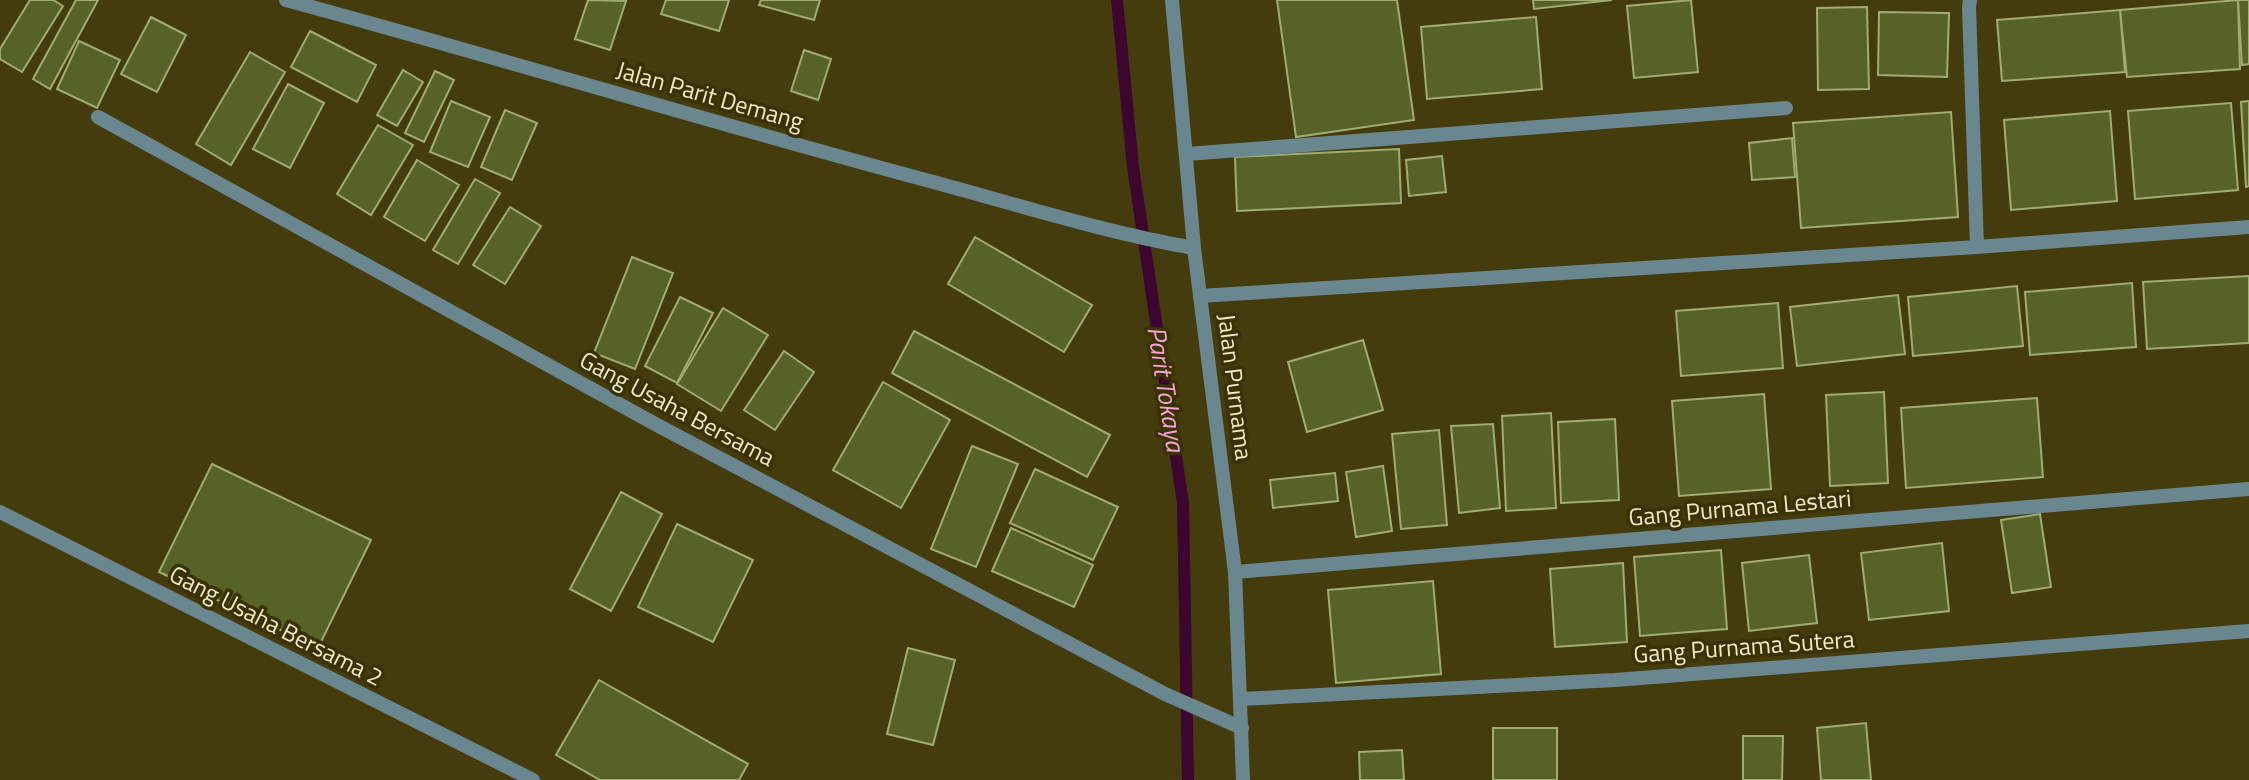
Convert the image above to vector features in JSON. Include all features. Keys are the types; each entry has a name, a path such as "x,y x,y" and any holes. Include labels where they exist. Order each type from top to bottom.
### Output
{"street":[{"name":"Jalan Parit Demang","path":"286,0 454,45 821,152 1123,232 1194,248"},
{"name":"Jalan Purnama","path":"1172,0 1194,248 1235,572 1243,780"},
{"path":"1970,0 1978,247"},
{"path":"1187,154 1786,108"},
{"name":"Gang Usaha Bersama","path":"98,117 657,425 1165,694 1242,728"},
{"path":"1200,296 1978,247 2249,227"},
{"name":"Gang Purnama Lestari","path":"1235,572 2249,489"},
{"name":"Gang Usaha Bersama 2","path":"0,512 533,780"},
{"name":"Gang Purnama Sutera","path":"1241,699 1615,680 2249,631"}],"building":[{"path":"30,0 53,0 63,6 22,72 0,59 0,49"},
{"path":"76,0 98,0 50,89 33,79"},
{"path":"588,0 626,1 610,50 575,39"},
{"path":"666,0 729,0 719,31 661,14"},
{"path":"761,0 820,0 814,20 759,5"},
{"path":"1277,0 1397,0 1414,120 1296,137"},
{"path":"1533,0 1612,0 1534,9"},
{"path":"1691,0 1698,72 1634,78 1627,6"},
{"path":"2238,0 2240,69 2127,77 2120,10"},
{"path":"2238,0 2249,0 2249,64 2242,65"},
{"path":"1867,7 1869,89 1818,90 1817,8"},
{"path":"2120,10 2125,72 2002,81 1997,20"},
{"path":"1879,12 1949,13 1947,77 1878,75"},
{"path":"151,17 186,35 157,92 121,74"},
{"path":"1536,17 1542,89 1427,99 1421,27"},
{"path":"310,31 376,65 357,102 291,67"},
{"path":"79,41 120,60 97,108 57,89"},
{"path":"804,50 831,59 818,100 791,91"},
{"path":"250,52 285,72 231,165 196,144"},
{"path":"403,70 423,82 397,126 377,115"},
{"path":"435,71 454,80 424,142 405,133"},
{"path":"288,84 324,103 290,168 253,149"},
{"path":"451,101 490,117 468,167 430,152"},
{"path":"2249,101 2249,186 2246,187 2241,102"},
{"path":"2231,103 2238,190 2135,199 2128,111"},
{"path":"505,110 537,123 512,180 481,167"},
{"path":"2110,111 2117,201 2011,210 2004,120"},
{"path":"1951,112 1958,217 1801,228 1793,123"},
{"path":"378,125 413,145 371,215 337,194"},
{"path":"1792,138 1795,177 1752,180 1749,143"},
{"path":"1399,149 1401,203 1237,211 1235,157"},
{"path":"1442,156 1446,192 1409,196 1406,160"},
{"path":"417,160 459,185 425,241 384,217"},
{"path":"475,179 500,193 458,264 433,250"},
{"path":"510,207 541,226 505,284 473,265"},
{"path":"975,237 1092,305 1064,352 948,284"},
{"path":"632,257 673,273 635,369 594,353"},
{"path":"2249,276 2249,343 2147,349 2143,282"},
{"path":"2132,283 2136,347 2030,355 2025,292"},
{"path":"2017,286 2023,346 1913,356 1908,297"},
{"path":"1898,295 1905,354 1797,366 1790,307"},
{"path":"680,297 713,313 677,383 645,366"},
{"path":"1778,303 1783,368 1681,376 1676,311"},
{"path":"723,308 768,335 721,411 677,384"},
{"path":"914,331 1110,435 1087,477 892,373"},
{"path":"1363,340 1383,410 1307,432 1288,362"},
{"path":"784,351 814,372 775,430 744,410"},
{"path":"883,382 950,420 901,508 833,470"},
{"path":"1884,392 1888,483 1830,486 1826,395"},
{"path":"1764,394 1771,489 1679,496 1672,401"},
{"path":"2037,398 2043,477 1906,488 1901,408"},
{"path":"1551,413 1556,508 1506,511 1502,416"},
{"path":"1615,419 1619,500 1561,503 1558,422"},
{"path":"1493,424 1500,508 1459,513 1451,426"},
{"path":"1439,430 1447,525 1401,529 1392,434"},
{"path":"972,446 1018,464 976,567 931,549"},
{"path":"212,464 371,540 318,648 159,572"},
{"path":"1383,466 1392,531 1356,537 1346,472"},
{"path":"1035,469 1118,507 1093,560 1010,523"},
{"path":"1335,473 1338,501 1273,508 1270,480"},
{"path":"621,492 662,514 611,611 570,589"},
{"path":"2040,514 2051,587 2012,593 2001,520"},
{"path":"677,524 753,560 713,642 638,607"},
{"path":"1011,528 1093,565 1074,607 992,571"},
{"path":"1942,543 1949,611 1869,620 1861,553"},
{"path":"1721,550 1727,629 1640,636 1634,557"},
{"path":"1809,555 1817,623 1749,631 1742,563"},
{"path":"1623,563 1627,642 1555,647 1550,569"},
{"path":"1433,581 1441,674 1336,683 1328,590"},
{"path":"908,648 955,660 933,745 887,734"},
{"path":"599,680 748,764 739,780 600,780 556,755"},
{"path":"1866,723 1871,780 1821,780 1817,728"},
{"path":"1493,728 1557,728 1557,780 1493,780"},
{"path":"1743,736 1783,736 1782,780 1743,780"},
{"path":"1402,750 1404,780 1360,780 1359,752"}],"waterway":[{"name":"Parit Tokaya","path":"1117,0 1133,167 1183,503 1188,780"}]}
